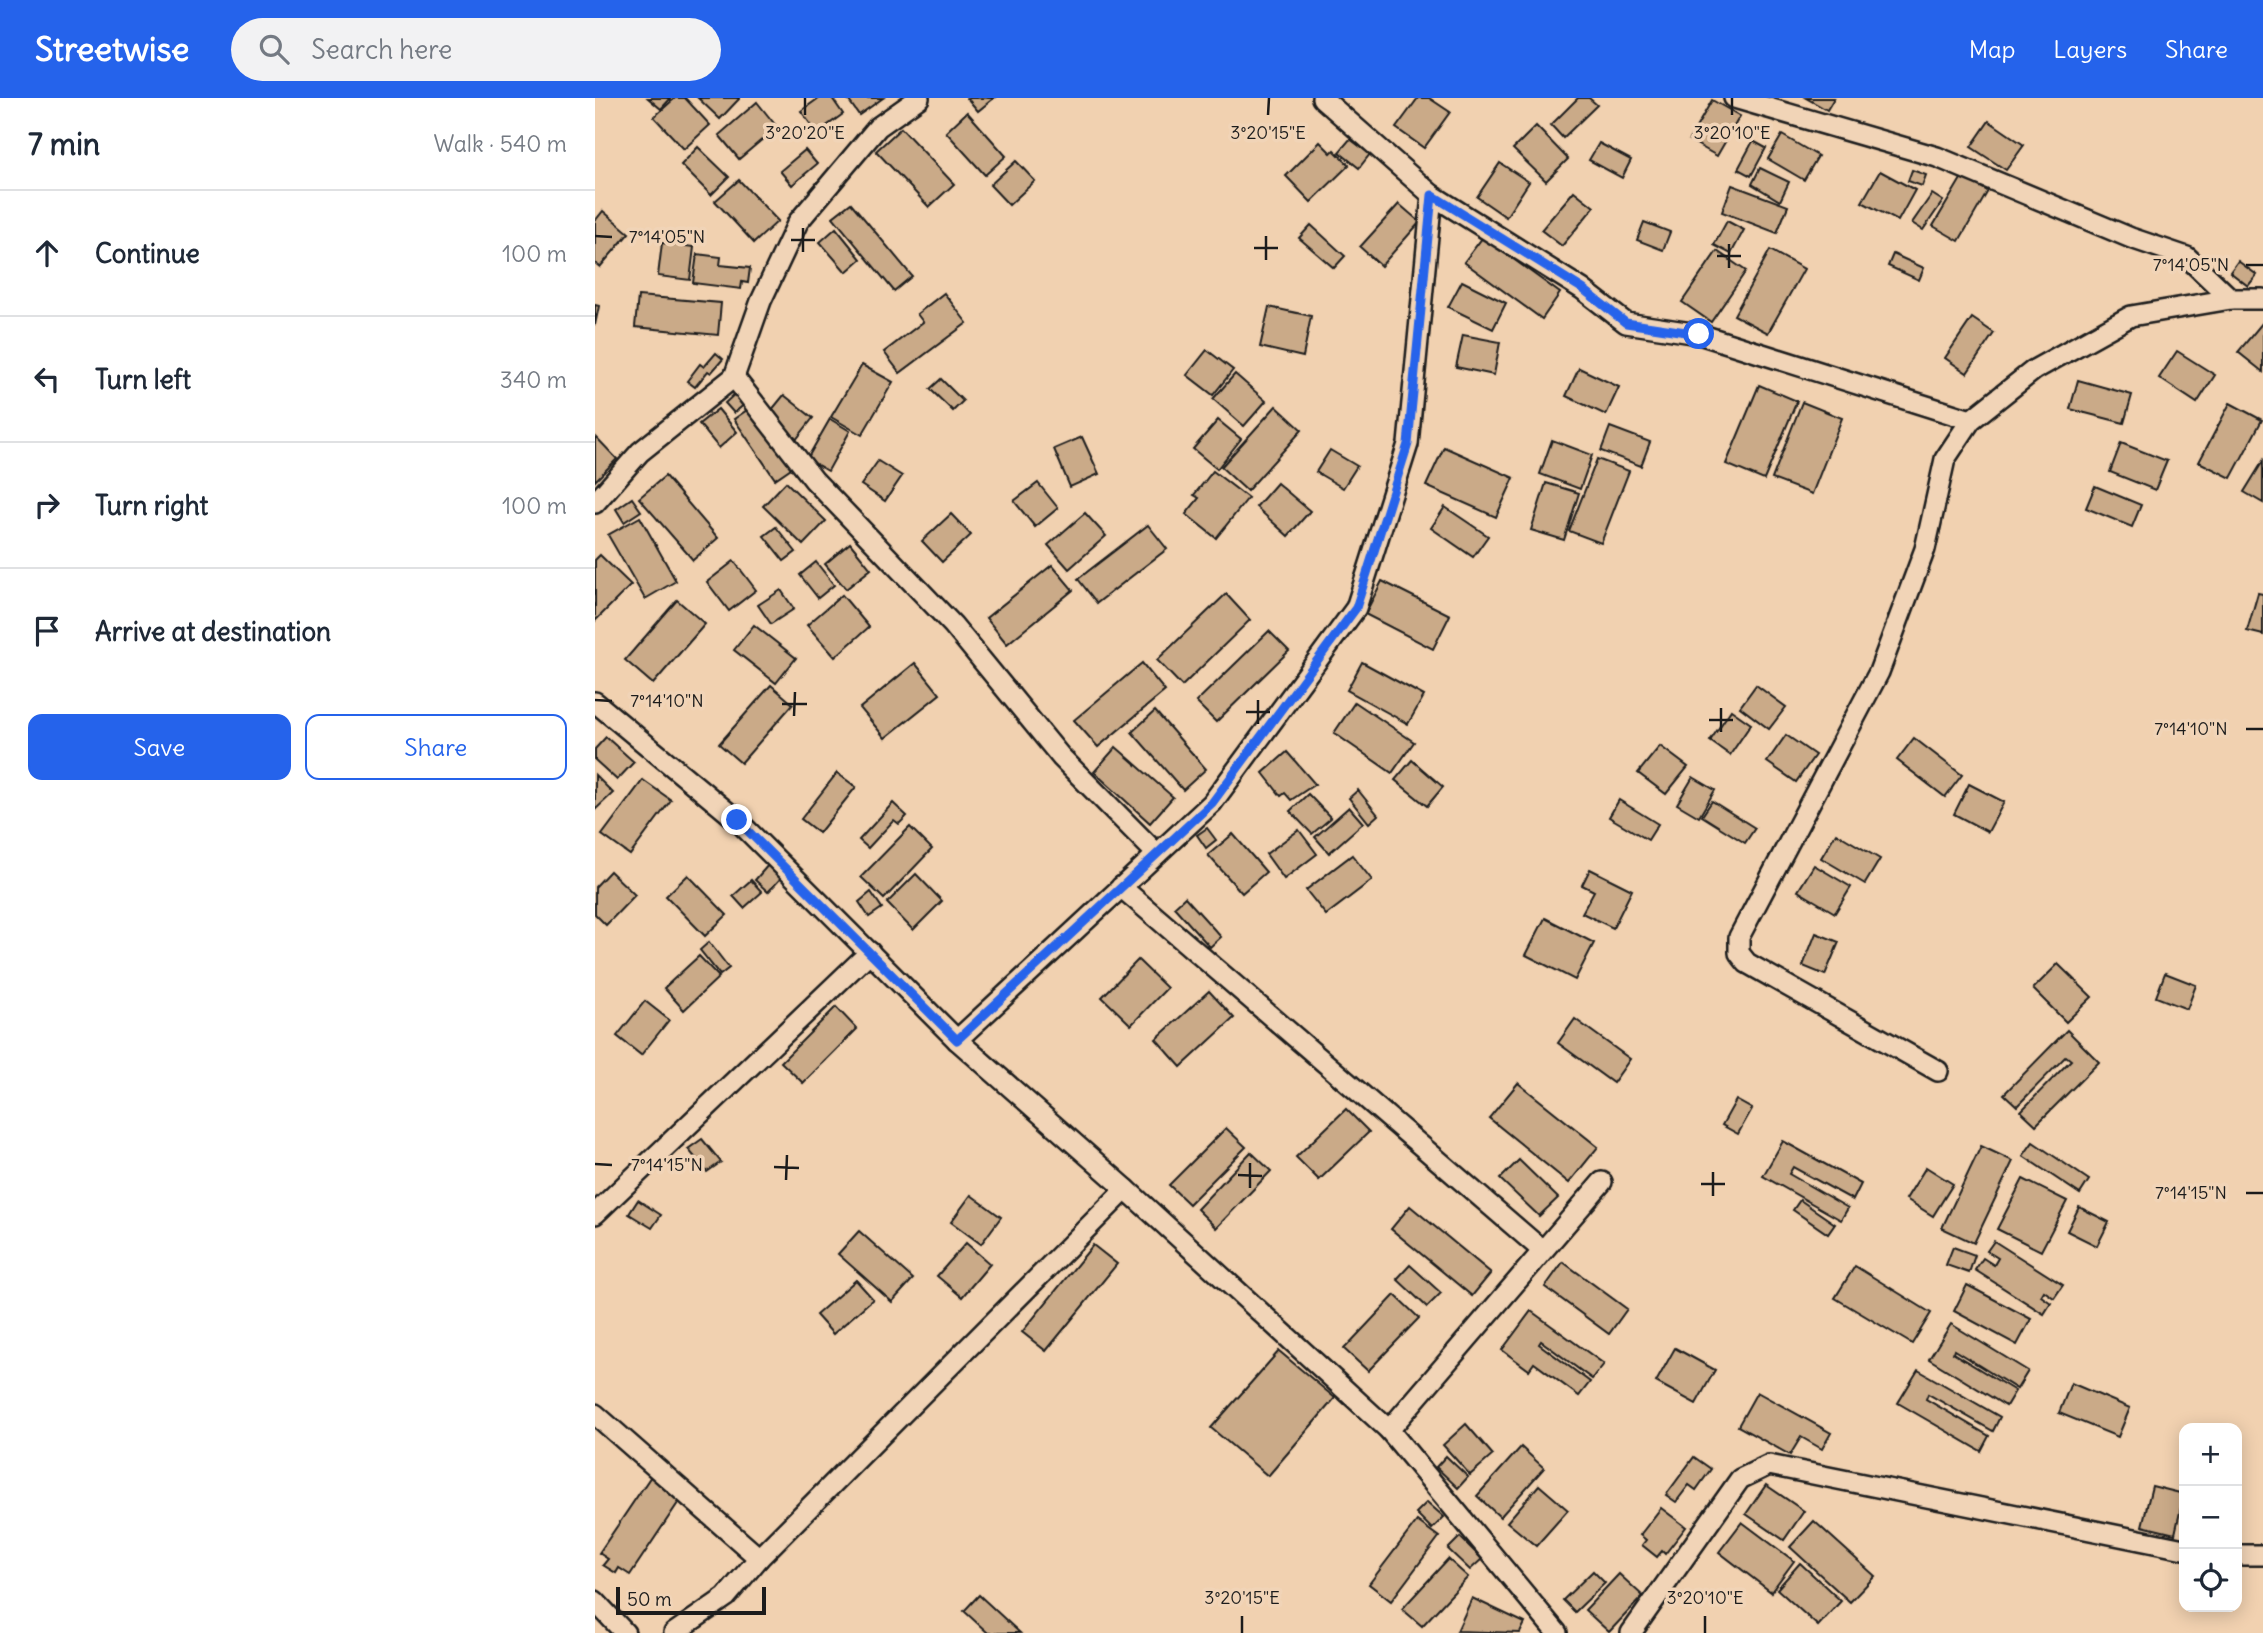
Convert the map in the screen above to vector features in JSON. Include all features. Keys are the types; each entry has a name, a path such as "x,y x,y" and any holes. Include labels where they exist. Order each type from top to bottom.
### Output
{"street":[{"path":"595,503 640,452 734,377 761,301 798,222 878,127 919,98"},
{"path":"1322,98 1432,195 1583,289 1626,323 1699,334 1971,420"},
{"path":"1734,98 1937,157 2131,238 2187,257 2231,299"},
{"path":"957,1040 1212,803 1356,608 1408,444 1432,195"},
{"path":"1938,1071 1747,963 1739,953 1739,937 1879,672 1925,549 1945,459 1971,420 2034,370 2131,316 2231,299 2263,299"},
{"path":"734,377 814,480 953,625 1061,757 1157,854"},
{"path":"595,702 737,820 957,1040 1126,1189 1389,1430 1557,1633"},
{"path":"1121,887 1542,1250"},
{"path":"595,1214 870,952"},
{"path":"1389,1430 1602,1181"},
{"path":"674,1633 726,1597 759,1558 1126,1189"},
{"path":"595,1414 759,1558"},
{"path":"1631,1633 1740,1479 1769,1465 2179,1548"},
{"path":"2242,1555 2263,1555"},
{"path":"595,1601 625,1633"}],"building":[{"path":"648,98 671,98 661,109"},
{"path":"675,98 685,98 710,125 684,149 654,117"},
{"path":"698,98 739,98 739,99 720,119"},
{"path":"819,98 832,98 843,114 817,133 801,111"},
{"path":"847,98 883,98 859,115"},
{"path":"967,98 994,98 978,111"},
{"path":"1418,98 1429,98 1450,112 1424,148 1396,128"},
{"path":"1578,98 1589,98 1597,105 1563,138 1551,125"},
{"path":"1806,98 1834,98 1827,110"},
{"path":"1712,100 1740,116 1717,156 1689,140"},
{"path":"757,102 777,127 739,159 719,135"},
{"path":"967,112 1006,156 985,175 946,132"},
{"path":"1989,121 2024,145 2006,170 1971,147"},
{"path":"1536,126 1568,159 1546,181 1513,149"},
{"path":"901,128 954,184 929,207 876,151"},
{"path":"1782,135 1818,156 1804,180 1768,159"},
{"path":"1350,139 1370,154 1359,168 1339,152"},
{"path":"1753,141 1766,148 1751,176 1738,169"},
{"path":"1320,142 1331,153 1334,150 1349,165 1311,202 1286,176"},
{"path":"1599,143 1631,160 1622,178 1589,160"},
{"path":"698,147 729,177 711,195 681,165"},
{"path":"805,150 817,164 792,185 780,171"},
{"path":"1016,161 1035,181 1009,205 990,185"},
{"path":"1500,163 1529,182 1506,217 1477,197"},
{"path":"1760,168 1789,182 1780,201 1752,184"},
{"path":"1912,170 1926,175 1922,186 1908,181"},
{"path":"1880,171 1915,190 1898,221 1862,202"},
{"path":"1962,177 1988,191 1959,241 1933,226"},
{"path":"739,180 778,221 754,243 715,201"},
{"path":"1732,185 1788,206 1777,233 1722,212"},
{"path":"1574,191 1594,207 1562,246 1541,230"},
{"path":"1932,194 1943,201 1923,230 1912,223"},
{"path":"851,203 912,276 894,291 833,217"},
{"path":"1399,204 1420,222 1381,266 1360,247"},
{"path":"603,211 629,233 600,267 595,263 595,221"},
{"path":"1727,221 1744,230 1731,254 1714,245"},
{"path":"1644,222 1670,232 1663,250 1637,240"},
{"path":"1311,225 1345,256 1334,268 1299,238"},
{"path":"836,228 861,259 846,272 820,242"},
{"path":"1483,237 1560,293 1542,319 1464,262"},
{"path":"662,243 694,247 690,280 658,276"},
{"path":"1770,250 1804,269 1768,333 1734,315"},
{"path":"1717,251 1746,271 1711,322 1682,302"},
{"path":"697,254 721,257 720,265 750,268 748,283 742,282 741,289 693,283"},
{"path":"1893,254 1924,268 1919,280 1888,266"},
{"path":"2238,261 2257,275 2248,286 2230,272"},
{"path":"1462,281 1506,303 1493,329 1448,307"},
{"path":"944,293 967,323 900,373 884,352 923,322 917,314"},
{"path":"638,296 721,303 718,335 635,327"},
{"path":"595,305 599,306 595,325"},
{"path":"1269,307 1311,316 1303,357 1260,347"},
{"path":"1972,318 1994,333 1967,373 1945,358"},
{"path":"2263,322 2263,372 2238,352"},
{"path":"1463,335 1500,342 1494,375 1456,367"},
{"path":"1207,350 1233,370 1213,395 1187,375"},
{"path":"2177,351 2215,375 2197,403 2159,378"},
{"path":"716,353 723,359 711,373 708,371 695,387 687,381 700,364 704,367"},
{"path":"862,365 893,382 862,435 831,417"},
{"path":"1579,368 1619,387 1606,415 1566,396"},
{"path":"1235,374 1266,401 1244,426 1213,399"},
{"path":"941,379 963,401 953,411 930,389"},
{"path":"2078,380 2132,395 2124,423 2070,409"},
{"path":"1759,385 1797,401 1764,480 1726,464"},
{"path":"737,392 746,403 734,413 725,403"},
{"path":"784,395 813,418 795,441 766,417"},
{"path":"1802,402 1842,418 1812,494 1772,479"},
{"path":"2230,403 2262,420 2231,478 2199,462"},
{"path":"753,406 794,466 775,479 734,419"},
{"path":"1276,406 1302,430 1247,491 1221,467"},
{"path":"718,409 737,432 719,448 699,424"},
{"path":"830,419 850,431 828,471 807,459"},
{"path":"1218,420 1241,439 1217,469 1193,449"},
{"path":"1610,427 1650,442 1641,466 1601,451"},
{"path":"1082,437 1099,474 1070,487 1054,449"},
{"path":"595,438 617,459 595,481"},
{"path":"1552,440 1592,455 1580,489 1540,474"},
{"path":"2121,443 2167,461 2155,490 2110,472"},
{"path":"1444,447 1514,478 1496,517 1426,486"},
{"path":"1330,450 1357,466 1343,488 1316,472"},
{"path":"1597,459 1629,471 1601,543 1569,531"},
{"path":"878,461 902,476 885,501 861,485"},
{"path":"2263,461 2263,503 2244,492"},
{"path":"1213,471 1248,498 1216,538 1186,514 1199,498 1194,495"},
{"path":"665,476 718,538 693,560 639,498"},
{"path":"786,482 826,521 803,545 763,506"},
{"path":"1038,483 1058,508 1035,527 1014,501"},
{"path":"1277,483 1310,511 1288,536 1256,507"},
{"path":"1546,483 1579,493 1564,540 1531,530"},
{"path":"2095,486 2141,505 2132,527 2086,508"},
{"path":"632,498 641,511 624,522 616,509"},
{"path":"1445,507 1488,536 1473,557 1431,528"},
{"path":"1085,513 1106,536 1069,569 1048,545"},
{"path":"951,514 971,535 942,562 922,541"},
{"path":"640,517 676,581 645,599 608,535"},
{"path":"1148,525 1167,549 1097,603 1078,579"},
{"path":"776,527 796,552 784,561 764,536"},
{"path":"850,543 871,569 846,589 825,564"},
{"path":"600,555 631,585 595,621 595,560"},
{"path":"734,561 756,590 729,611 707,582"},
{"path":"816,562 834,585 818,598 800,575"},
{"path":"1052,565 1073,590 1007,644 986,618"},
{"path":"1382,581 1450,615 1433,649 1365,614"},
{"path":"781,590 794,609 771,624 758,605"},
{"path":"2258,593 2263,594 2263,635 2247,631"},
{"path":"1226,594 1250,620 1182,686 1157,660"},
{"path":"842,595 869,627 835,657 807,625"},
{"path":"677,600 705,624 653,684 625,660"},
{"path":"754,625 796,658 776,683 734,650"},
{"path":"1269,631 1289,651 1216,722 1196,702"},
{"path":"1362,662 1424,696 1408,724 1347,690"},
{"path":"915,663 940,694 885,738 860,708"},
{"path":"1142,663 1165,691 1098,747 1074,720"},
{"path":"771,685 793,704 741,763 719,744"},
{"path":"1756,685 1786,707 1769,729 1740,707"},
{"path":"1355,702 1414,742 1392,773 1334,733"},
{"path":"1731,710 1751,724 1730,755 1710,741"},
{"path":"1155,711 1206,769 1183,790 1132,732"},
{"path":"1786,735 1815,755 1796,782 1767,762"},
{"path":"606,737 634,762 617,780 595,760 595,749"},
{"path":"1914,738 1962,775 1945,797 1897,760"},
{"path":"1660,746 1688,767 1666,794 1638,773"},
{"path":"1116,747 1173,797 1150,823 1094,772"},
{"path":"1287,752 1315,784 1291,800 1285,793 1281,796 1263,773"},
{"path":"1412,760 1443,787 1427,806 1395,780"},
{"path":"837,773 856,787 819,833 801,819"},
{"path":"595,775 613,793 595,810"},
{"path":"1693,777 1715,790 1699,817 1677,804"},
{"path":"643,780 671,800 630,855 602,835"},
{"path":"1969,784 2004,802 1988,832 1954,814"},
{"path":"1358,790 1378,815 1369,823 1349,798"},
{"path":"1308,794 1331,818 1312,834 1290,811"},
{"path":"1619,800 1658,824 1648,840 1609,817"},
{"path":"1712,801 1755,828 1745,843 1702,816"},
{"path":"893,803 907,816 899,824 894,820 868,848 859,840"},
{"path":"1349,807 1363,823 1329,853 1315,837"},
{"path":"910,827 932,849 884,899 861,877"},
{"path":"1207,828 1216,840 1206,848 1197,835"},
{"path":"1299,830 1317,854 1284,879 1266,854"},
{"path":"1836,833 1880,859 1865,884 1821,858"},
{"path":"1233,834 1266,872 1242,893 1208,855"},
{"path":"1352,855 1372,880 1326,915 1306,890"},
{"path":"769,864 783,876 768,892 755,880"},
{"path":"1814,865 1851,887 1835,913 1798,891"},
{"path":"1590,869 1632,890 1613,928 1582,913 1594,891 1582,885"},
{"path":"610,871 635,895 606,925 595,914 595,887"},
{"path":"916,874 942,901 913,930 887,903"},
{"path":"688,875 727,915 705,936 666,896"},
{"path":"751,880 762,892 744,908 733,896"},
{"path":"871,892 882,908 869,917 859,902"},
{"path":"1185,897 1221,937 1210,947 1174,907"},
{"path":"1545,918 1594,943 1575,980 1526,955"},
{"path":"1816,933 1839,942 1825,975 1803,966"},
{"path":"709,942 729,968 720,975 700,950"},
{"path":"699,956 719,977 684,1010 664,988"},
{"path":"1138,960 1167,988 1131,1025 1102,997"},
{"path":"2058,964 2092,997 2066,1022 2033,989"},
{"path":"2165,973 2196,985 2187,1009 2156,997"},
{"path":"1209,991 1234,1018 1181,1067 1156,1039"},
{"path":"645,1001 669,1020 641,1055 617,1036"},
{"path":"836,1007 857,1029 803,1083 781,1062"},
{"path":"1575,1019 1630,1059 1613,1083 1558,1043"},
{"path":"2067,1030 2099,1062 2036,1125 2021,1111 2071,1060 2066,1056 2017,1106 2004,1094"},
{"path":"1518,1083 1598,1147 1569,1183 1489,1118"},
{"path":"1736,1100 1752,1109 1738,1134 1722,1125"},
{"path":"1346,1109 1369,1132 1319,1180 1296,1157"},
{"path":"1226,1128 1246,1147 1189,1204 1169,1185"},
{"path":"702,1139 721,1162 707,1172 688,1149"},
{"path":"1783,1141 1861,1184 1853,1200 1793,1167 1789,1174 1848,1208 1841,1220 1763,1176"},
{"path":"2033,1142 2089,1180 2080,1194 2023,1156"},
{"path":"1981,1146 2013,1161 1974,1243 1942,1228"},
{"path":"1251,1152 1271,1171 1216,1228 1197,1209"},
{"path":"1519,1160 1558,1198 1539,1216 1500,1179"},
{"path":"1926,1167 1953,1184 1933,1216 1906,1199"},
{"path":"2023,1179 2067,1201 2041,1251 1997,1229"},
{"path":"971,1195 1001,1217 981,1244 951,1222"},
{"path":"638,1200 661,1215 652,1228 629,1214"},
{"path":"1800,1200 1835,1224 1828,1234 1793,1210"},
{"path":"1410,1206 1491,1273 1472,1296 1391,1229"},
{"path":"2079,1207 2109,1222 2097,1246 2067,1231"},
{"path":"859,1231 913,1279 892,1302 838,1254"},
{"path":"1994,1241 2063,1285 2054,1298 2044,1291 2041,1296 2051,1303 2044,1314 1975,1270 1983,1258 1994,1265 1998,1258 1987,1251"},
{"path":"966,1243 990,1264 962,1297 937,1276"},
{"path":"1093,1245 1117,1264 1046,1351 1022,1332"},
{"path":"1953,1247 1975,1255 1969,1273 1946,1265"},
{"path":"1563,1262 1627,1309 1609,1334 1545,1287"},
{"path":"1410,1265 1441,1293 1427,1307 1397,1279"},
{"path":"1855,1266 1931,1313 1912,1344 1835,1298"},
{"path":"856,1280 873,1299 833,1334 816,1315"},
{"path":"1967,1285 2031,1319 2017,1345 1954,1311"},
{"path":"1395,1295 1419,1318 1368,1371 1344,1349"},
{"path":"1531,1311 1604,1364 1592,1379 1541,1341 1539,1344 1590,1382 1579,1396 1534,1363 1529,1370 1502,1350"},
{"path":"1951,1324 2028,1371 2017,1389 1954,1350 1953,1353 2015,1391 2006,1406 1929,1359"},
{"path":"1675,1348 1715,1370 1696,1404 1656,1382"},
{"path":"1279,1351 1335,1398 1268,1476 1211,1428"},
{"path":"1918,1370 2000,1417 1993,1431 1928,1394 1926,1399 1989,1436 1981,1451 1898,1403"},
{"path":"2071,1383 2130,1408 2118,1437 2059,1413"},
{"path":"1757,1392 1831,1433 1822,1449 1801,1437 1790,1455 1738,1426"},
{"path":"1466,1424 1493,1455 1470,1475 1443,1445"},
{"path":"1521,1447 1544,1468 1500,1517 1477,1496"},
{"path":"1446,1456 1468,1477 1458,1488 1436,1467"},
{"path":"1694,1457 1711,1469 1696,1490 1689,1485 1676,1502 1666,1495"},
{"path":"651,1476 682,1497 630,1575 619,1568 616,1573 603,1565 608,1559 599,1553"},
{"path":"1539,1485 1568,1510 1536,1546 1507,1522"},
{"path":"1766,1485 1804,1511 1784,1540 1746,1514"},
{"path":"2152,1486 2179,1493 2179,1516 2175,1534 2142,1526"},
{"path":"1427,1502 1444,1517 1432,1529 1416,1513"},
{"path":"1661,1508 1686,1527 1665,1554 1662,1551 1657,1557 1642,1545 1646,1540 1640,1535"},
{"path":"1417,1521 1439,1537 1391,1601 1369,1584"},
{"path":"1814,1521 1875,1576 1850,1602 1790,1547"},
{"path":"1742,1522 1794,1561 1771,1592 1719,1552"},
{"path":"1460,1537 1482,1559 1470,1570 1448,1549"},
{"path":"1448,1559 1468,1577 1422,1626 1402,1609"},
{"path":"1800,1563 1841,1601 1818,1626 1777,1589"},
{"path":"1593,1571 1605,1583 1575,1612 1563,1600"},
{"path":"1619,1574 1643,1596 1609,1632 1585,1610"},
{"path":"979,1595 1020,1633 988,1633 964,1611"},
{"path":"1472,1598 1525,1623 1520,1633 1457,1631"}],"route":[{"path":"737,820 957,1040 1212,803 1356,608 1408,444 1432,195 1583,289 1626,323 1699,334"}]}
